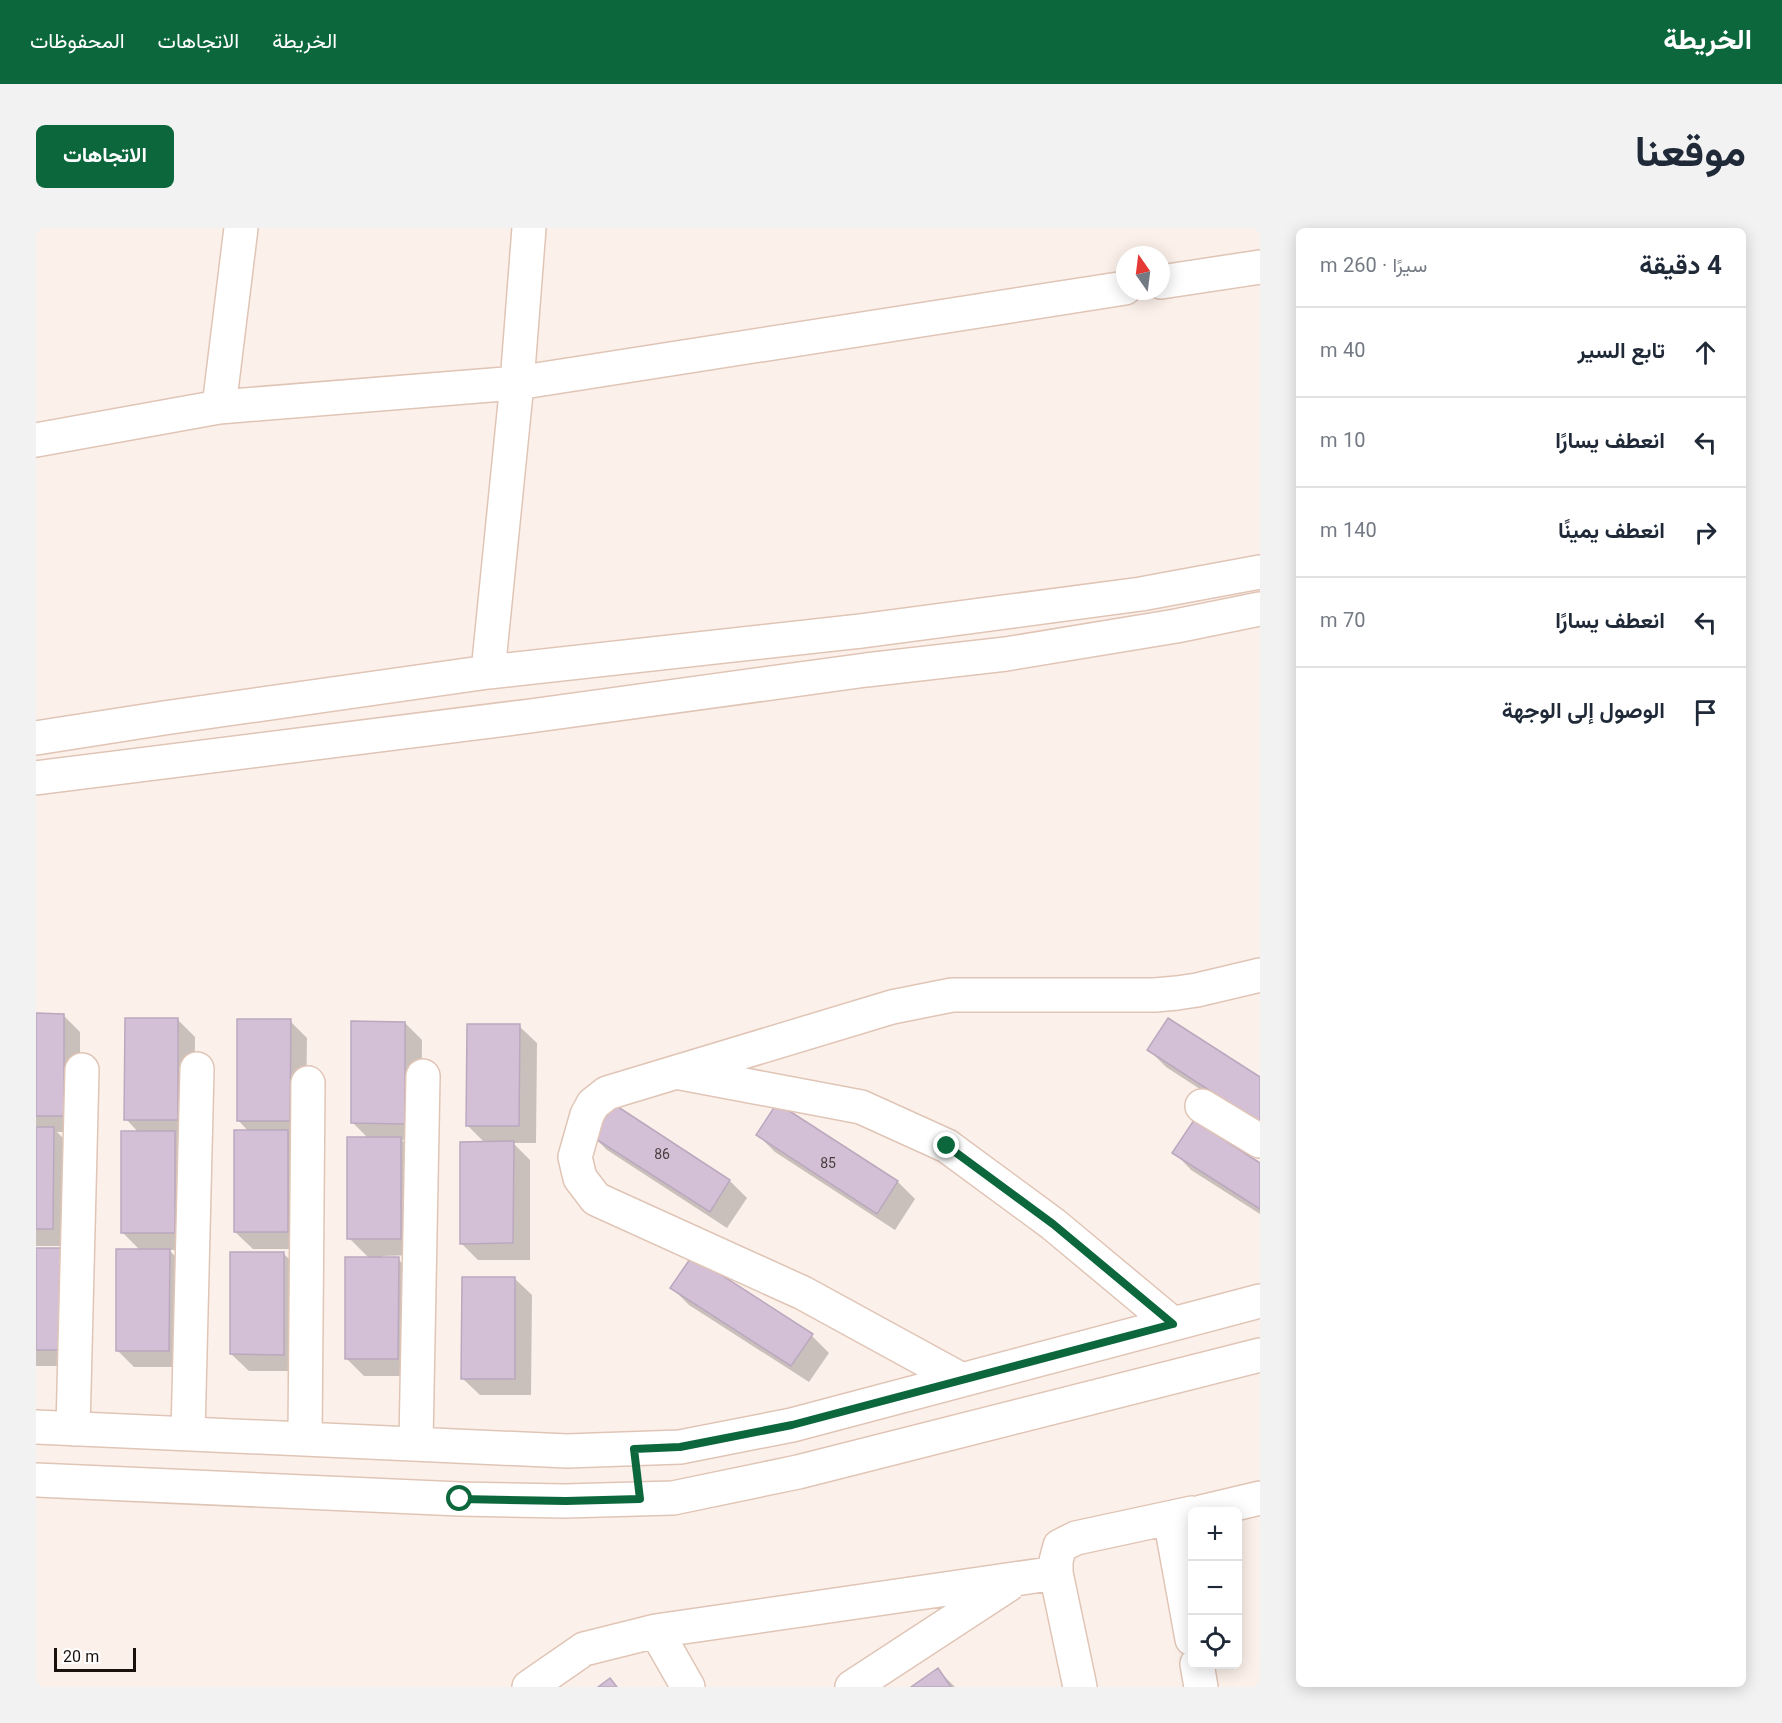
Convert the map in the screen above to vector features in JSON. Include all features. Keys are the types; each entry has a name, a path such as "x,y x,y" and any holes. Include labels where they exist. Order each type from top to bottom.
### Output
{"street":[{"path":"219,407 241,228"},
{"path":"488,672 517,383 529,228"},
{"path":"1170,281 1260,267"},
{"path":"36,440 219,407 517,383 1116,289"},
{"path":"36,738 488,672 861,632 1141,594 1260,572"},
{"path":"36,778 530,716 866,670 1006,654 1176,626 1260,609"},
{"path":"962,1380 803,1293 596,1199 580,1178 575,1157 593,1104 607,1093 675,1072 892,1007 952,995 1155,995 1197,990 1246,978 1260,999"},
{"path":"188,1434 197,1069"},
{"path":"73,1429 82,1070"},
{"path":"675,1072 861,1107 947,1146 1053,1224 1173,1324"},
{"path":"416,1443 423,1076"},
{"path":"305,1438 308,1083"},
{"path":"1202,1106 1260,1142"},
{"path":"36,1427 567,1451 680,1447 792,1425 1260,1301"},
{"path":"36,1480 460,1499 566,1501 673,1498 798,1472 1260,1355"},
{"path":"634,1449 640,1499"},
{"path":"1220,1507 1260,1498"},
{"path":"1080,1687 1056,1573 1057,1552 1060,1546 1076,1538 1188,1514"},
{"path":"1190,1561 1191,1615"},
{"path":"529,1687 584,1649 656,1631 1056,1573"},
{"path":"852,1687 1018,1578"},
{"path":"656,1631 688,1687"},
{"path":"1198,1669 1201,1687"}],"building":[{"path":"36,1013 64,1014 64,1116 36,1116"},
{"path":"125,1018 178,1018 178,1120 124,1120"},
{"path":"1168,1018 1260,1077 1260,1123 1147,1050"},
{"path":"237,1019 291,1019 290,1121 237,1121"},
{"path":"351,1021 405,1022 405,1124 351,1123"},
{"path":"467,1024 520,1024 519,1126 466,1126"},
{"path":"609,1101 730,1180 710,1212 588,1134"},
{"path":"777,1103 898,1181 877,1214 756,1135"},
{"path":"1194,1120 1260,1163 1260,1209 1172,1153"},
{"path":"36,1127 54,1127 53,1229 36,1229"},
{"path":"234,1130 288,1130 288,1232 234,1232"},
{"path":"121,1131 175,1131 175,1233 121,1233"},
{"path":"347,1137 401,1137 401,1239 347,1239"},
{"path":"514,1141 513,1243 460,1244 460,1142"},
{"path":"36,1248 61,1248 61,1350 36,1350"},
{"path":"116,1249 170,1249 169,1351 116,1351"},
{"path":"230,1252 284,1252 284,1355 230,1354"},
{"path":"692,1256 813,1334 791,1366 670,1288"},
{"path":"345,1257 399,1257 398,1359 345,1359"},
{"path":"462,1277 515,1277 515,1379 461,1379"},
{"path":"938,1668 951,1687 911,1687"},
{"path":"610,1678 617,1687 598,1687"}],"route":[{"path":"460,1499 566,1501 640,1499 634,1449 680,1447 792,1425 1173,1324 1053,1224 947,1146"}]}
